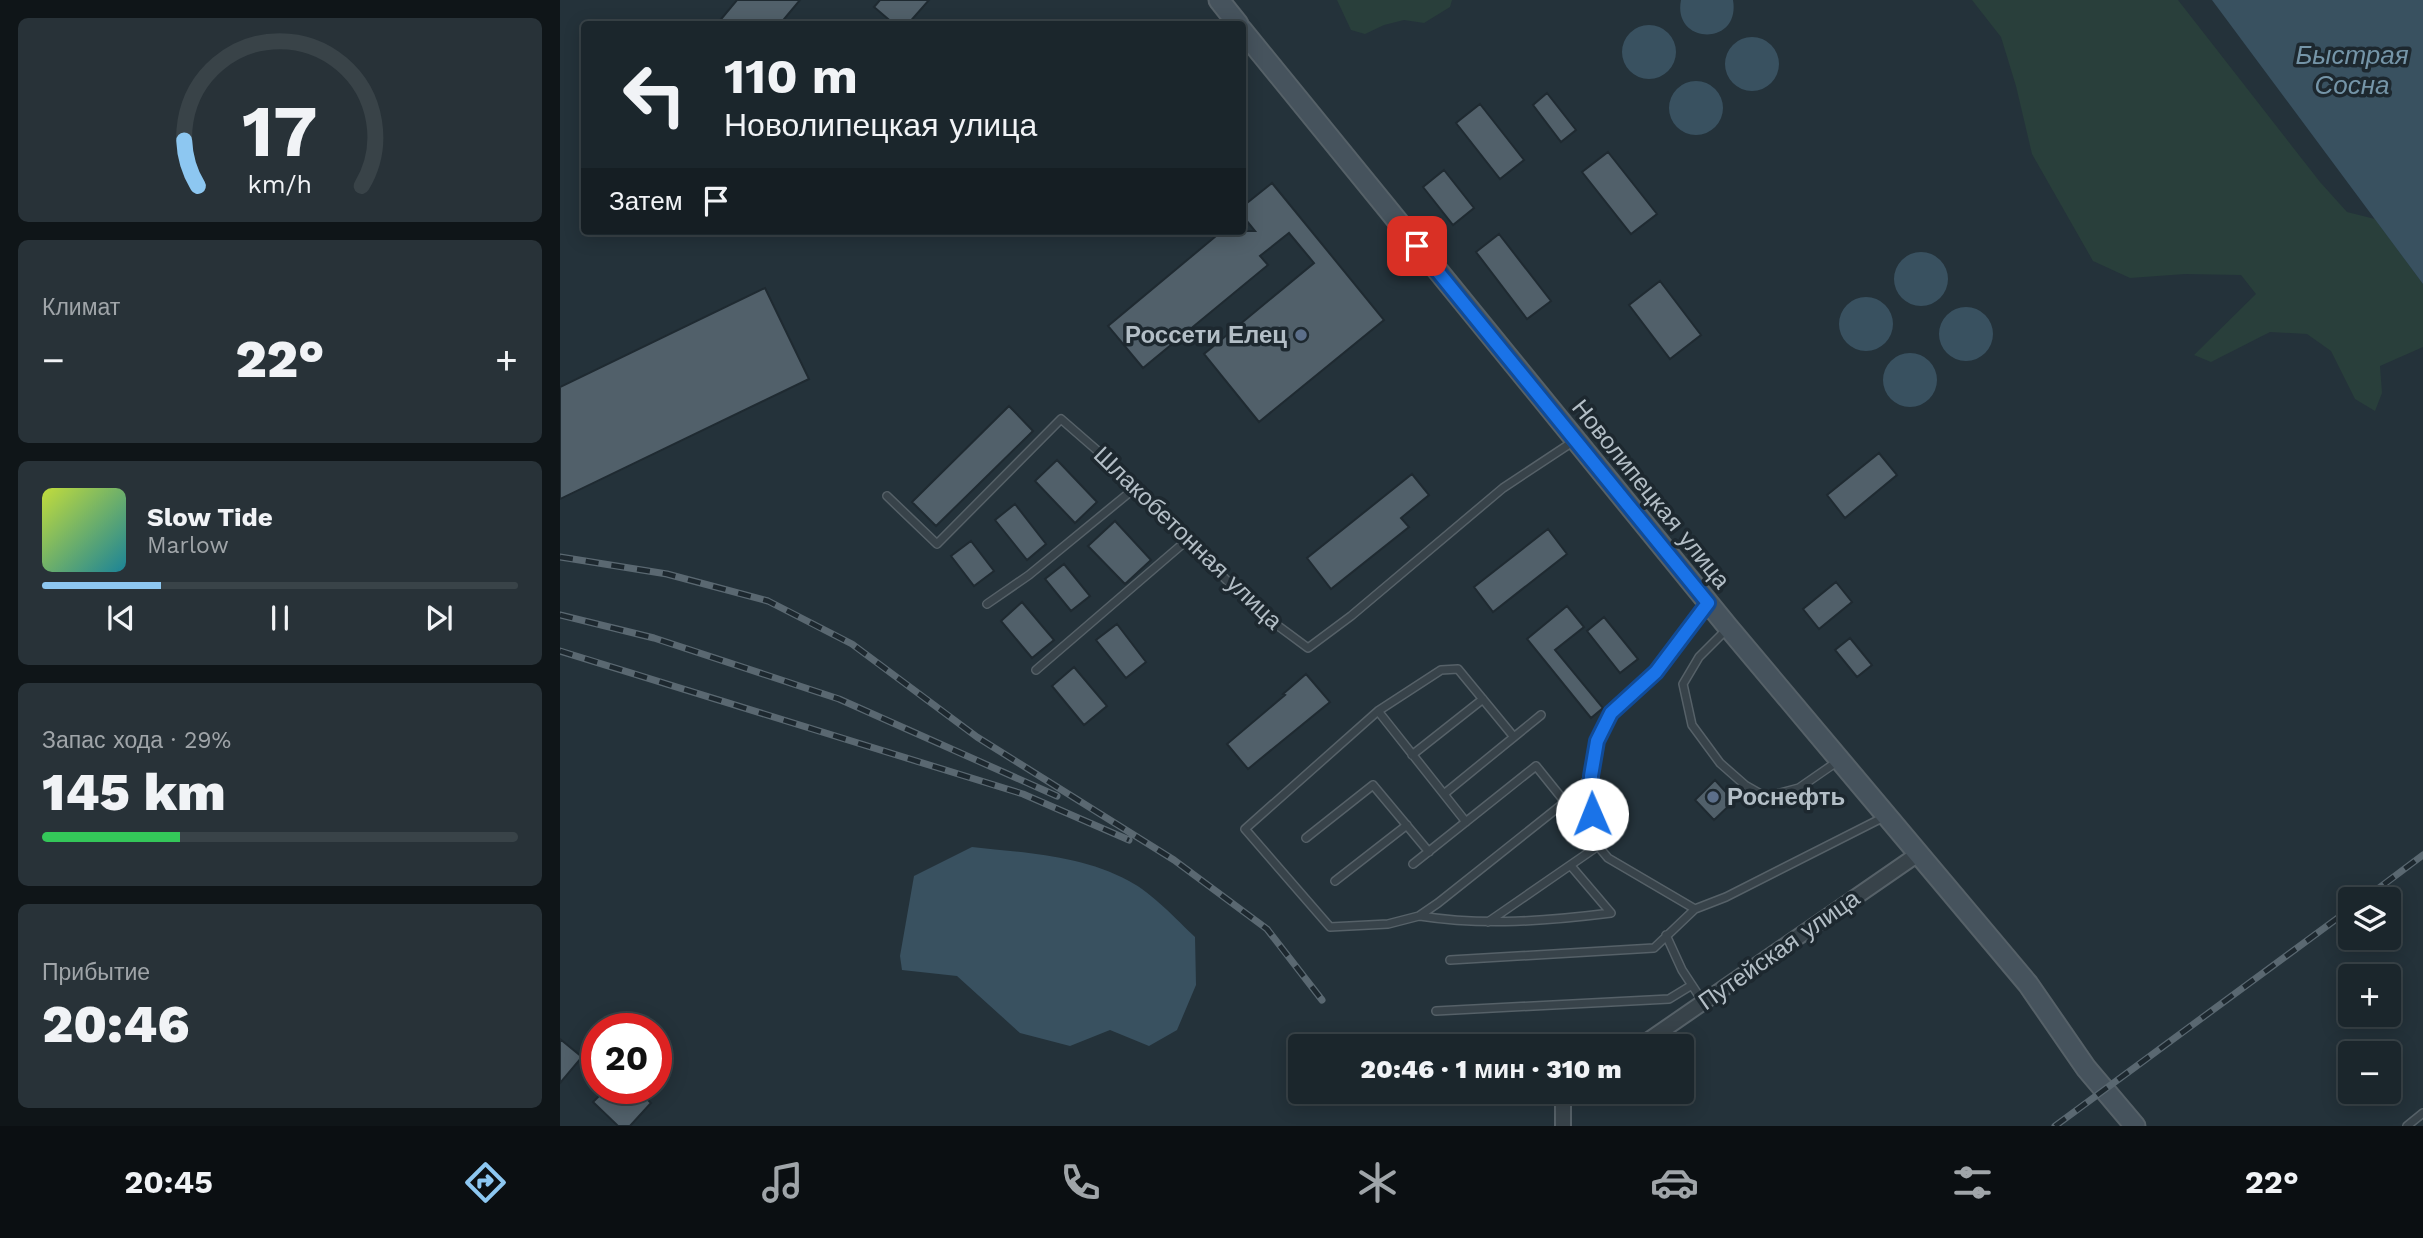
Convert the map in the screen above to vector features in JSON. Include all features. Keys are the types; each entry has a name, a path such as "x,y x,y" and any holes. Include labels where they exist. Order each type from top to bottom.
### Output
{"street":[{"path":"1219,0 1236,21"},
{"name":"Новолипецкая улица","path":"1246,35 1708,603 2028,984 2086,1068 2135,1126"},
{"name":"Путейская улица","path":"1658,1034 1918,853"},
{"path":"1563,1104 1563,1126"}],"lane":[{"name":"Шлакобетонная улица","path":"887,496 937,544 1061,419 1107,459 1254,608 1308,649 1503,488 1575,440"},
{"path":"987,604 1046,561 1135,488"},
{"path":"1036,670 1186,541"},
{"path":"1695,909 1608,858 1598,846 1592,814 1591,776 1597,741 1611,713 1656,672 1708,603"},
{"path":"1728,627 1699,657 1683,684 1692,725 1720,763 1745,785 1766,797 1799,788 1840,760"},
{"path":"1514,737 1458,669 1441,670 1378,711 1245,829 1330,927 1388,924 1419,916 1565,802 1591,776"},
{"path":"1412,755 1483,699"},
{"path":"1378,711 1466,822"},
{"path":"1444,794 1541,715"},
{"path":"1413,864 1536,766 1565,802"},
{"path":"1306,838 1373,785 1429,852"},
{"path":"1450,960 1654,948 1695,909 1726,897 1887,816"},
{"path":"1335,881 1407,825"},
{"path":"1487,922 1598,846"},
{"path":"1419,916 1450,921 1487,922 1547,921 1611,913 1571,866"},
{"path":"1666,935 1703,1003"},
{"path":"1436,1011 1669,999 1692,985"},
{"path":"2407,1126 2423,1113"}],"green space":[{"path":"1337,0 1452,0 1450,7 1424,23 1404,20 1365,34 1351,30"},
{"path":"1972,0 2178,0 2320,182 2347,212 2375,219 2423,284 2423,347 2380,366 2382,393 2375,411 2355,399 2331,351 2307,334 2270,332 2211,362 2194,355 2256,294 2241,275 2185,274 2130,278 2093,261 2032,154 2001,37"}],"water":[{"path":"1681,0 1733,0 1733,15 1727,26 1718,33 1696,32 1686,26 1681,15"},
{"name":"Быстрая Сосна","path":"2212,0 2423,0 2423,284"},
{"path":"1654,25 1664,29 1672,37 1676,52 1672,67 1664,75 1644,79 1634,75 1626,67 1622,47 1626,37 1634,29"},
{"path":"1757,37 1767,41 1775,49 1779,64 1775,79 1767,87 1747,91 1737,87 1729,79 1725,59 1729,49 1737,41"},
{"path":"1701,81 1711,85 1719,93 1723,108 1719,123 1711,131 1691,135 1681,131 1673,123 1669,103 1673,93 1681,85"},
{"path":"1926,252 1936,256 1944,264 1948,279 1944,294 1936,302 1916,306 1906,302 1898,294 1894,274 1898,264 1906,256"},
{"path":"1871,297 1881,301 1889,309 1893,324 1889,339 1881,347 1861,351 1851,347 1843,339 1839,319 1843,309 1851,301"},
{"path":"1971,307 1981,311 1989,319 1993,334 1989,349 1981,357 1961,361 1951,357 1943,349 1939,329 1943,319 1951,311"},
{"path":"1915,353 1925,357 1933,365 1937,380 1933,395 1925,403 1905,407 1895,403 1887,395 1883,375 1887,365 1895,357"},
{"path":"972,847 1052,856 1092,866 1129,881 1164,907 1195,937 1196,985 1177,1030 1149,1046 1110,1030 1070,1046 1020,1033 957,976 902,970 900,956 914,876"}],"building":[{"path":"737,0 800,0 782,21 720,21"},
{"path":"880,0 929,0 911,21 890,21 874,7"},
{"path":"1547,93 1576,130 1561,142 1533,105"},
{"path":"1480,104 1524,160 1500,179 1456,123"},
{"path":"1608,152 1657,214 1631,234 1582,172"},
{"path":"1444,170 1474,208 1453,225 1423,187"},
{"path":"1272,183 1384,320 1259,422 1204,354 1314,263 1289,233 1260,256 1268,265 1143,368 1108,326 1217,235 1246,235 1246,231 1255,231 1246,220 1246,204"},
{"path":"1499,234 1551,301 1527,319 1476,252"},
{"path":"1660,281 1701,335 1670,359 1629,305"},
{"path":"765,288 809,379 560,499 560,387"},
{"path":"1009,406 1033,431 936,526 912,502"},
{"path":"1879,453 1897,475 1845,518 1827,495"},
{"path":"1057,460 1097,502 1075,523 1035,481"},
{"path":"1412,474 1429,495 1401,518 1409,527 1331,589 1307,558"},
{"path":"1015,504 1046,544 1027,560 995,520"},
{"path":"1115,521 1151,560 1125,584 1088,546"},
{"path":"1548,529 1567,554 1493,612 1474,587"},
{"path":"971,541 994,571 974,586 951,556"},
{"path":"1064,564 1090,596 1071,611 1045,579"},
{"path":"1836,582 1852,602 1819,629 1803,609"},
{"path":"1022,602 1054,640 1032,658 1001,621"},
{"path":"1567,606 1584,627 1555,650 1603,708 1591,718 1527,639"},
{"path":"1604,617 1638,659 1620,673 1587,631"},
{"path":"1117,624 1146,662 1126,678 1096,640"},
{"path":"1850,638 1872,665 1857,677 1835,650"},
{"path":"1074,667 1107,706 1084,725 1052,686"},
{"path":"1306,674 1330,702 1248,769 1227,744"},
{"path":"1715,780 1734,801 1714,820 1695,800"},
{"path":"560,1039 581,1058 560,1083"},
{"path":"595,1104 650,1104 630,1126 618,1126"}],"railway":[{"path":"560,557 667,574 768,601 852,644 977,737 1174,860 1267,929 1322,1000"},
{"path":"560,615 654,638 839,699 1057,796"},
{"path":"560,651 1023,794 1129,840"},
{"path":"2380,887 2423,855"},
{"path":"2055,1126 2338,918"}],"place":[{"name":"Россети Елец","path":"1301,335"},
{"name":"Роснефть","path":"1713,797"}],"route":[{"path":"1417,246 1708,603 1656,672 1611,713 1597,741 1591,776 1592,814"}]}
